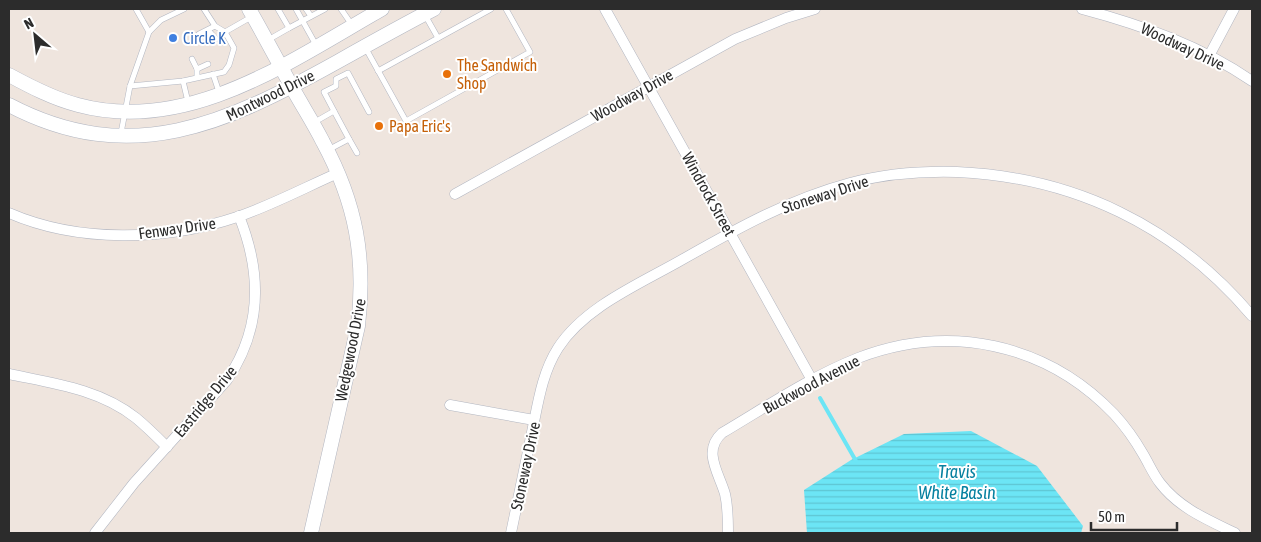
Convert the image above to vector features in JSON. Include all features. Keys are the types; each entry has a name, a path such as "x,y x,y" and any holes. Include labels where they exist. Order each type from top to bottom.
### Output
{"main road":[{"name":"Montwood Drive","path":"9,75 55,98 104,110 124,112 154,111 189,105 220,95 282,66 376,10"},
{"name":"Montwood Drive","path":"9,105 33,118 80,132 121,136 152,135 176,131 216,120 260,103 429,11"},
{"name":"Wedgewood Drive","path":"252,12 266,41 282,66 328,150 352,213 358,236 361,269 361,298 358,326 311,533"}],"street":[{"name":"Windrock Street","path":"605,9 812,380"},
{"name":"Woodway Drive","path":"455,194 735,39 786,18 815,9"},
{"name":"Woodway Drive","path":"1082,9 1144,27 1209,56 1252,81"},
{"path":"1209,56 1234,9"},
{"name":"Stoneway Drive","path":"511,533 543,380 550,362 564,339 579,322 600,306 730,232 776,209 810,195 875,178 911,173 941,172 982,173 1016,178 1077,194 1109,206 1158,232 1210,271 1237,297 1252,316"},
{"name":"Fenway Drive","path":"9,213 49,226 79,232 136,234 188,229 239,216 338,173"},
{"name":"Eastridge Drive","path":"95,533 134,483 226,380 240,358 250,333 255,305 255,280 252,254 239,216"},
{"name":"Buckwood Avenue","path":"728,533 725,494 712,456 714,444 722,433 812,380 856,358 885,348 911,343 950,340 1002,347 1054,368 1076,381 1097,398 1132,436 1161,484 1174,498 1186,508 1234,533"},
{"path":"9,374 74,388 115,404 135,417 167,447"},
{"path":"450,405 534,420"}],"lane":[{"path":"136,9 149,32"},
{"path":"121,136 130,86 149,32 161,20 184,9"},
{"path":"130,86 183,81 224,72 229,65 234,48 225,32 215,26 204,9"},
{"path":"278,9 289,28"},
{"path":"296,9 316,46"},
{"path":"306,9 311,16"},
{"path":"266,41 325,9"},
{"path":"342,9 352,26"},
{"path":"378,71 491,9"},
{"path":"364,46 406,121 530,52 506,9"},
{"path":"429,11 438,38"},
{"path":"225,32 252,12"},
{"path":"199,34 215,26"},
{"path":"208,30 216,39"},
{"path":"192,59 197,68 197,78"},
{"path":"341,60 369,112"},
{"path":"197,68 208,64"},
{"path":"348,73 336,79 336,86 324,92 357,153"},
{"path":"213,74 220,95"},
{"path":"183,81 189,105"},
{"path":"313,123 334,111"},
{"path":"328,150 349,139"}],"water":[{"name":"Travis White Basin","path":"971,431 1037,466 1083,526 1081,533 807,533 804,490 851,460 904,434"}],"waterway":[{"path":"820,398 856,461"}],"place":[{"name":"Circle K","path":"173,38"},
{"name":"The Sandwich Shop","path":"447,74"},
{"name":"Papa Eric's","path":"379,126"}]}
